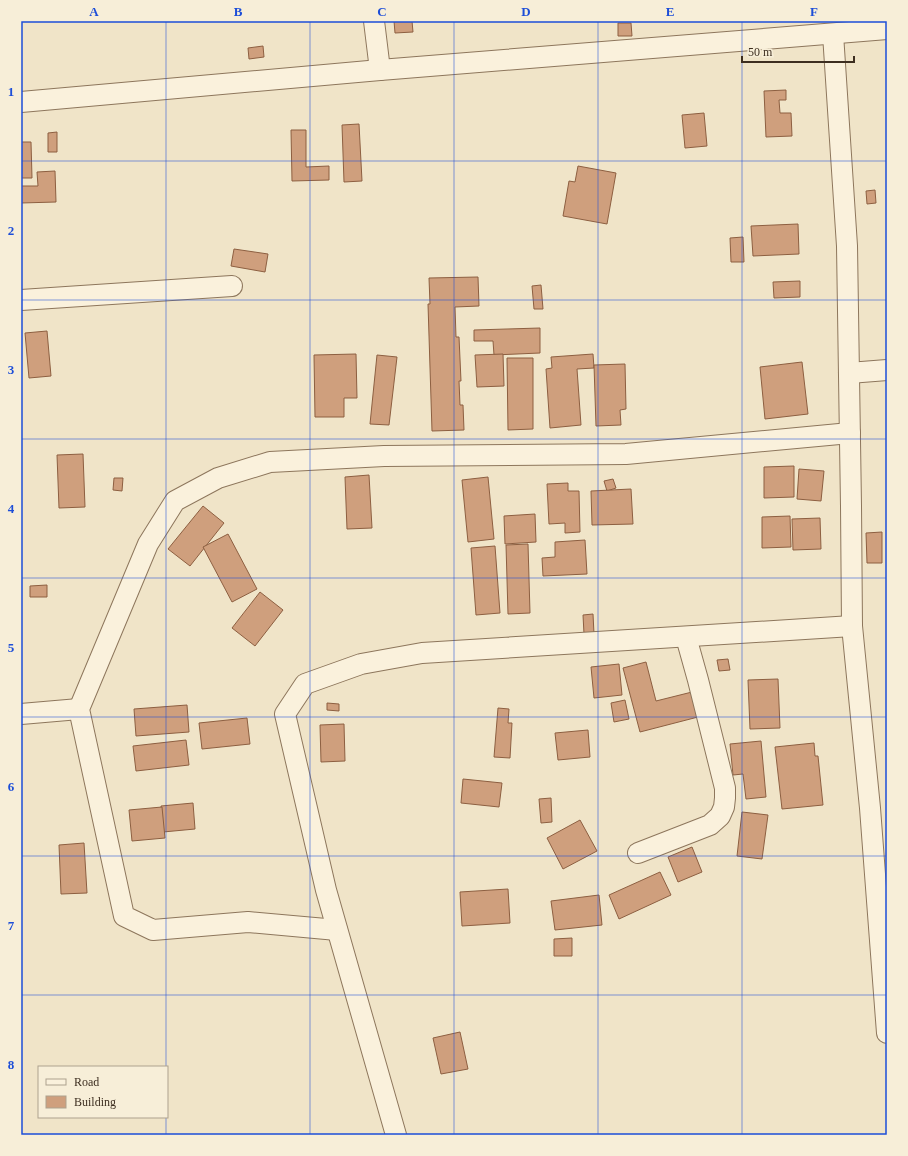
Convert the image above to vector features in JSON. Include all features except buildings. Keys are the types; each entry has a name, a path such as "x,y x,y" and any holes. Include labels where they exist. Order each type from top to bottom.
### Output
{"street":[{"path":"374,21 380,70"},
{"path":"21,102 380,70 887,29"},
{"path":"833,34 847,246 852,626 870,808 887,1033"},
{"path":"21,300 232,286"},
{"path":"849,373 887,370"},
{"path":"337,930 248,922 153,930 124,916 79,709 148,544 175,501 218,478 270,462 384,456 626,454 850,433"},
{"path":"396,1135 326,890 285,714 305,684 361,664 422,653 852,626"},
{"path":"638,853 710,825 720,816 724,808 726,798 724,788 686,637"},
{"path":"21,714 79,709"}]}
